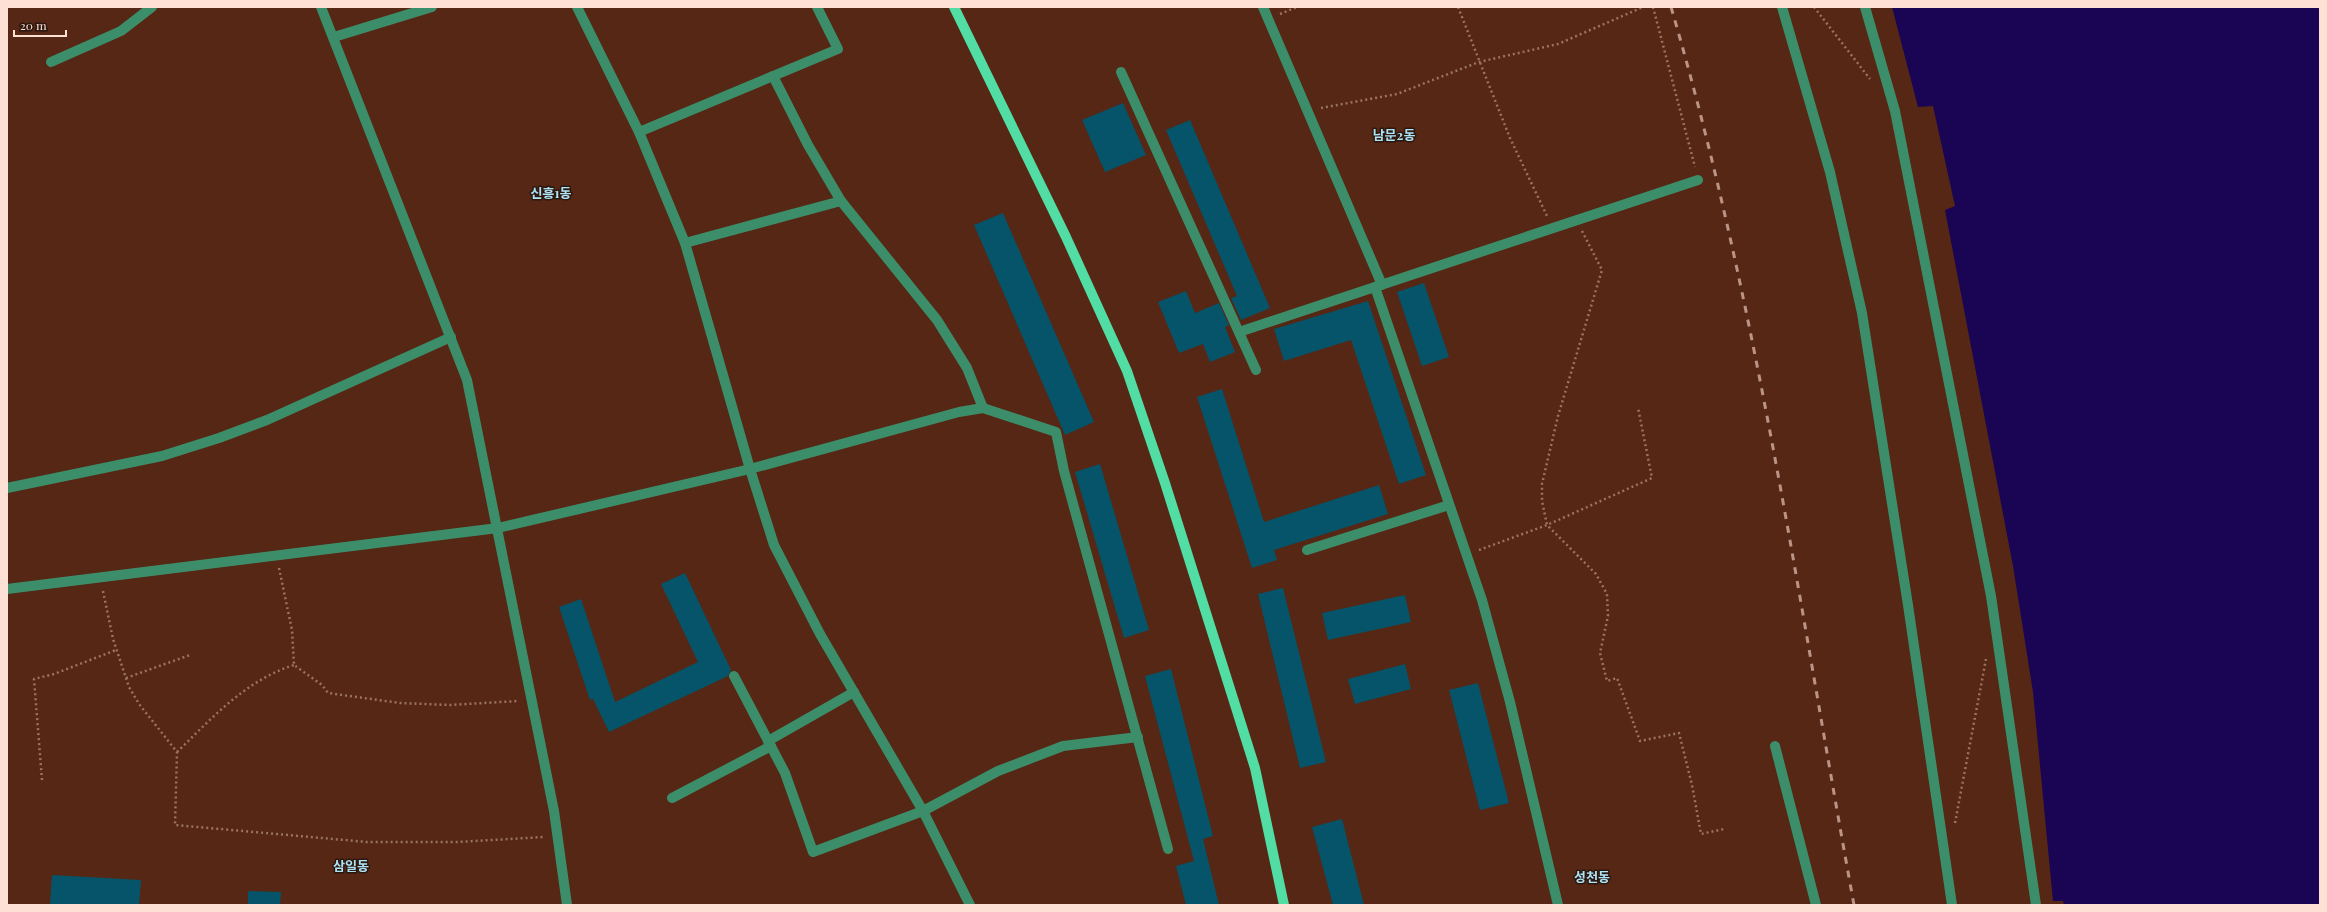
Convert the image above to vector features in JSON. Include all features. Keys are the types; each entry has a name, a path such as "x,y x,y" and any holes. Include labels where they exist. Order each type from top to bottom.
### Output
{"main road":[{"path":"954,7 1066,236 1126,371 1165,483 1255,768 1284,905"}],"street":[{"path":"52,62 121,31 152,7"},
{"path":"321,7 467,380 498,528 558,835 567,905"},
{"path":"334,37 432,7"},
{"path":"577,7 639,132 685,243 750,469 774,545 820,634 923,811 970,905"},
{"path":"639,132 838,49 817,7"},
{"path":"1263,7 1378,286 1449,505 1482,600 1508,695 1558,905"},
{"path":"1782,7 1830,172 1862,313 1910,613 1952,905"},
{"path":"1865,7 1896,111 1990,588 2036,905"},
{"path":"1121,72 1256,370"},
{"path":"773,76 808,146 841,200 937,320 967,368 983,408"},
{"path":"1239,332 1576,219 1698,180"},
{"path":"685,243 841,200"},
{"path":"7,488 162,456 225,436 267,420 451,337"},
{"path":"7,589 498,528 750,469 959,412 983,408 1056,432 1064,471 1168,849"},
{"path":"1307,550 1449,505"},
{"path":"734,676 785,773 813,852 923,811 998,771 1063,746 1138,737"},
{"path":"672,798 770,743 854,692"},
{"path":"1775,746 1816,905"}],"path":[{"path":"1268,19 1298,7"},
{"path":"1458,7 1510,138 1552,227"},
{"path":"1307,112 1332,105 1397,94 1479,62 1558,44 1644,7"},
{"path":"1653,7 1698,180"},
{"path":"1814,7 1872,80"},
{"path":"1576,219 1602,270 1560,408 1542,484 1542,501 1547,525 1603,584 1609,607 1600,653 1607,681 1617,678 1640,741 1679,733 1692,785 1701,834 1724,829"},
{"path":"1466,555 1547,525 1652,478 1638,408"},
{"path":"276,556 292,630 294,665"},
{"path":"101,578 116,650 126,678 138,704 177,752 175,825 367,842 526,840 558,835"},
{"path":"42,780 34,679 54,674 116,650"},
{"path":"126,678 190,655"},
{"path":"1954,826 1986,656"},
{"path":"294,665 322,685 328,693 414,704 450,705 532,700"},
{"path":"177,752 240,693 266,676 294,665"}],"shaded area":[{"path":"1892,7 2320,7 2320,905 2064,905 2063,901 2053,901 2033,692 2013,566 1945,210 1955,206 1933,106 1918,107"}],"building":[{"path":"1123,103 1146,155 1105,172 1082,120"},
{"path":"1190,120 1270,308 1241,320 1231,298 1237,296 1166,130"},
{"path":"1003,213 1094,422 1065,435 974,225"},
{"path":"1424,283 1449,357 1422,366 1397,292"},
{"path":"1186,291 1195,313 1219,303 1229,325 1225,327 1235,352 1210,362 1203,344 1179,353 1158,302"},
{"path":"1368,301 1426,475 1399,484 1351,340 1284,361 1274,329"},
{"path":"1222,389 1264,522 1379,485 1388,514 1274,550 1277,560 1252,568 1197,397"},
{"path":"1100,464 1149,630 1124,638 1075,472"},
{"path":"685,573 731,670 728,676 609,732 593,699 590,700 559,607 581,599 615,702 698,662 661,584"},
{"path":"1283,588 1326,762 1300,768 1258,594"},
{"path":"1405,595 1411,622 1328,640 1322,613"},
{"path":"1405,664 1411,689 1355,704 1348,679"},
{"path":"1171,669 1213,836 1203,839 1219,905 1186,905 1176,866 1194,861 1145,676"},
{"path":"1478,683 1509,803 1480,810 1449,690"},
{"path":"1342,819 1364,905 1333,905 1312,827"},
{"path":"52,875 141,880 139,905 50,904"},
{"path":"248,891 281,892 280,905 248,905"}],"railway":[{"path":"1671,7 1701,118 1728,229 1752,341 1795,567 1854,905"}],"district":[{"name":"남문2동","path":"1394,134"},
{"name":"신흥1동","path":"551,192"},
{"name":"삼일동","path":"351,865"},
{"name":"성천동","path":"1592,876"}]}
